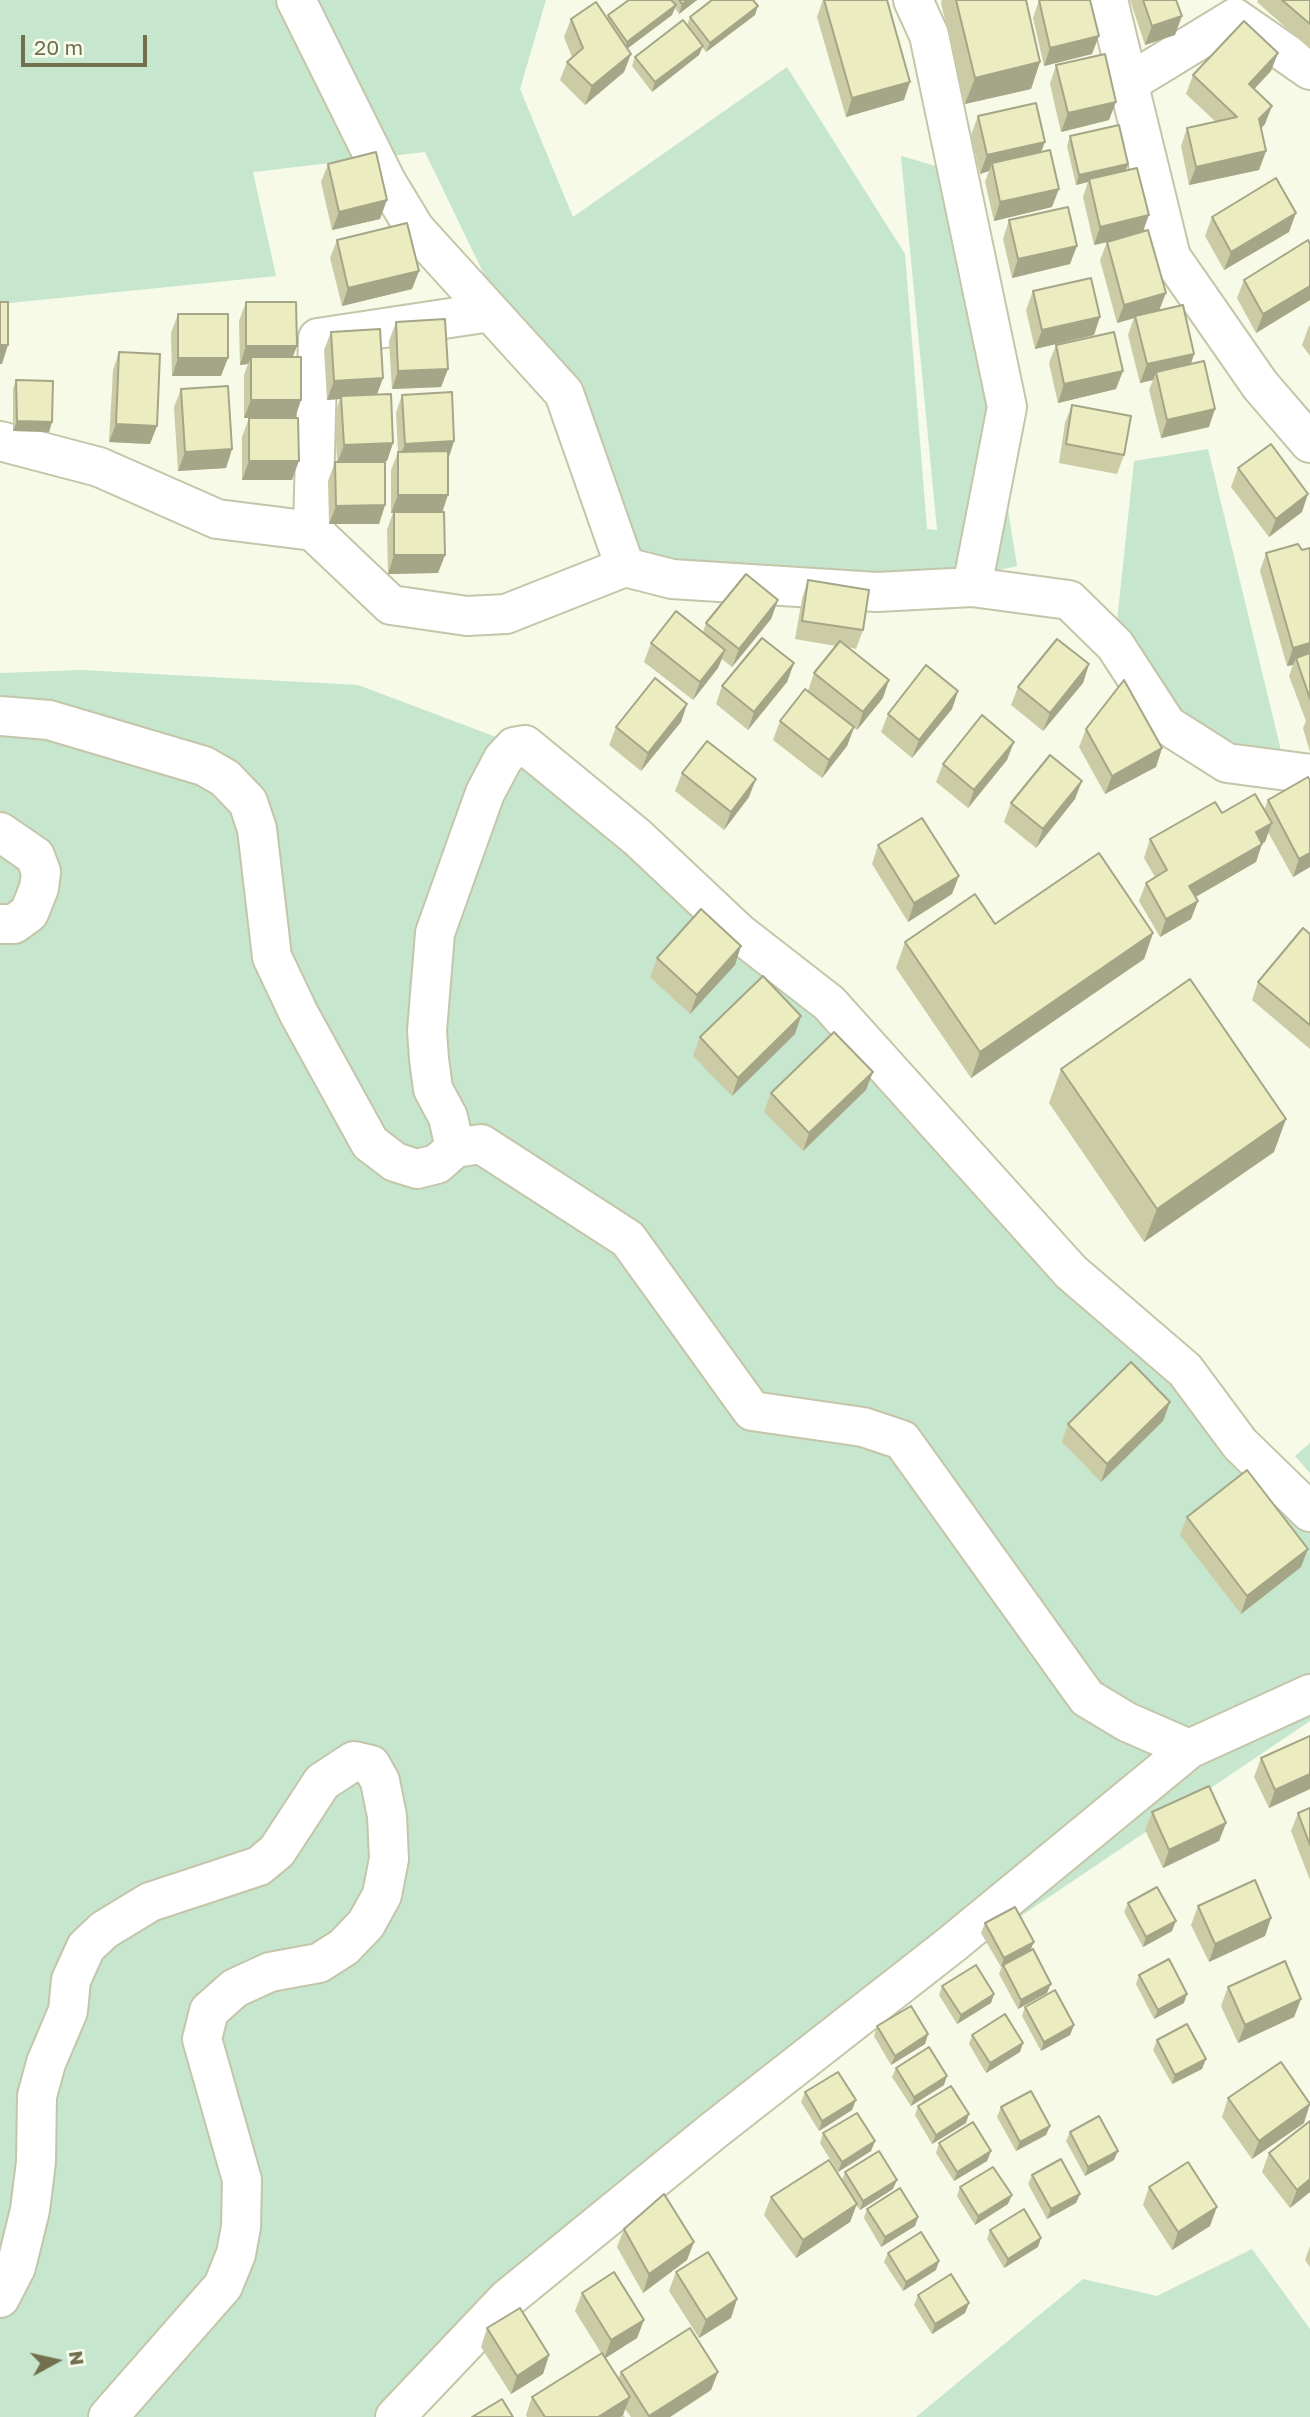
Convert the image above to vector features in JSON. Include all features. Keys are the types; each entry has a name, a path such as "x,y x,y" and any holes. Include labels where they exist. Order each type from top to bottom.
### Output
{"street":[{"path":"296,0 386,181 415,229 564,393 625,567"},
{"path":"913,0 929,35 1007,407 972,587"},
{"path":"1108,0 1126,84 1171,257 1260,385 1310,443"},
{"path":"1126,84 1235,18 1310,70"},
{"path":"313,531 318,338 490,312"},
{"path":"0,441 99,467 217,519 313,531 391,605 467,616 506,614 625,567 672,579 850,590 972,587 1069,600 1115,645 1167,725 1227,763 1310,774"},
{"path":"0,716 49,720 204,765 225,778 248,802 257,829 272,957 299,1014 370,1143 395,1162 417,1169 437,1164 455,1148 481,1144 628,1239 752,1411 863,1427 902,1440 1087,1698 1126,1722 1189,1749"},
{"path":"455,1148 448,1117 433,1089 429,1059 427,1031 435,933 485,793 503,759 514,747 526,745 637,837 739,933 830,1003 1071,1272 1185,1370 1240,1444 1310,1512"},
{"path":"0,832 35,856 41,872 39,888 29,913 14,923 0,924"},
{"path":"396,2417 507,2299 952,1944 1189,1749 1310,1694"},
{"path":"0,2298 16,2267 30,2210 36,2162 37,2096 46,2063 68,2011 71,1980 86,1947 104,1930 150,1902 259,1866 277,1850 322,1782 354,1762 371,1765 380,1781 387,1816 388,1859 382,1895 366,1924 344,1947 319,1963 270,1972 235,1988 209,2011 202,2039 242,2180 242,2228 236,2254 223,2286 108,2417"}],"green space":[{"path":"0,0 546,0 520,89 573,217 787,67 905,254 927,529 937,530 901,156 954,171 1017,566 840,605 625,567 425,152 253,172 276,276 0,304"},
{"path":"1208,449 1286,771 1167,725 1117,621 1134,461"},
{"path":"81,670 358,685 536,752 724,908 1310,1504 1310,1721 781,2078 390,2417 0,2417 0,673"},
{"path":"1310,1443 1310,1473 1295,1456"},
{"path":"1252,2249 1310,2329 1310,2417 916,2417 1083,2279 1157,2296"}],"building":[{"path":"629,0 671,0 676,5 627,42 608,15"},
{"path":"712,0 753,0 758,6 710,43 690,17"},
{"path":"824,0 887,0 910,82 852,98"},
{"path":"956,0 1026,0 1040,62 975,78"},
{"path":"1039,0 1090,0 1099,36 1050,48"},
{"path":"1143,0 1176,0 1182,16 1152,26"},
{"path":"1282,0 1310,0 1310,24"},
{"path":"596,2 631,54 592,86 567,62 583,48 571,19"},
{"path":"683,20 703,46 655,82 635,57"},
{"path":"1244,21 1278,53 1249,84 1272,106 1259,119 1266,151 1196,167 1187,128 1237,117 1193,75"},
{"path":"1105,54 1116,102 1068,113 1056,65"},
{"path":"1036,103 1045,142 987,155 978,116"},
{"path":"1119,125 1128,164 1079,175 1070,136"},
{"path":"1050,150 1059,189 1000,202 992,163"},
{"path":"376,152 387,200 339,212 328,164"},
{"path":"1137,168 1149,215 1100,227 1089,179"},
{"path":"1276,178 1296,213 1231,252 1212,217"},
{"path":"1068,207 1077,246 1018,259 1009,220"},
{"path":"407,223 419,271 348,288 337,240"},
{"path":"1148,230 1166,293 1124,305 1107,242"},
{"path":"1308,240 1310,286 1263,314 1244,280"},
{"path":"1091,278 1100,317 1042,330 1033,291"},
{"path":"0,302 8,302 8,345 0,345"},
{"path":"246,302 296,302 297,346 246,346"},
{"path":"1183,305 1194,354 1147,364 1135,316"},
{"path":"178,314 228,314 228,358 178,358"},
{"path":"445,319 448,369 398,371 396,322"},
{"path":"380,329 383,378 334,381 331,332"},
{"path":"1114,332 1123,371 1064,384 1056,345"},
{"path":"119,352 160,354 157,426 116,424"},
{"path":"251,357 301,357 301,400 251,400"},
{"path":"1204,361 1215,409 1167,420 1156,372"},
{"path":"16,380 53,381 52,422 17,421"},
{"path":"228,386 232,449 185,452 181,389"},
{"path":"452,392 454,441 405,444 402,395"},
{"path":"391,394 393,443 344,445 341,396"},
{"path":"1072,405 1131,416 1124,455 1066,444"},
{"path":"249,418 298,418 299,461 249,461"},
{"path":"1271,444 1308,494 1276,519 1238,468"},
{"path":"448,451 448,495 398,495 398,452"},
{"path":"335,462 385,462 385,505 336,506"},
{"path":"394,512 444,512 445,555 394,555"},
{"path":"1298,544 1302,550 1310,548 1310,643 1293,648 1266,553"},
{"path":"746,574 778,600 739,649 706,623"},
{"path":"808,580 869,590 863,630 802,621"},
{"path":"676,611 725,650 700,682 651,643"},
{"path":"762,638 794,663 754,712 722,686"},
{"path":"1057,639 1089,664 1050,713 1018,687"},
{"path":"840,641 889,680 863,712 814,673"},
{"path":"1310,653 1310,699 1296,658"},
{"path":"926,665 958,691 919,740 888,714"},
{"path":"655,678 687,704 648,753 616,727"},
{"path":"1124,680 1162,748 1112,776 1086,729"},
{"path":"805,689 854,727 829,760 780,721"},
{"path":"982,715 1014,742 974,790 943,764"},
{"path":"707,741 756,779 731,812 682,773"},
{"path":"1050,755 1082,781 1043,829 1011,803"},
{"path":"1308,777 1310,853 1299,859 1268,800"},
{"path":"1255,794 1272,823 1256,832 1262,844 1189,886 1198,901 1166,919 1146,883 1167,870 1150,839 1215,802 1222,813"},
{"path":"922,818 959,876 914,903 878,845"},
{"path":"1099,853 1153,933 980,1052 905,942 975,894 995,924"},
{"path":"701,909 741,946 697,995 657,958"},
{"path":"1303,928 1310,934 1310,1025 1258,982"},
{"path":"763,976 801,1016 738,1078 700,1037"},
{"path":"1190,979 1286,1119 1157,1209 1061,1069"},
{"path":"834,1032 873,1072 809,1133 771,1093"},
{"path":"1131,1362 1170,1402 1107,1464 1068,1424"},
{"path":"1247,1470 1308,1549 1247,1596 1187,1517"},
{"path":"1310,1736 1310,1774 1275,1790 1261,1758"},
{"path":"1209,1786 1226,1823 1169,1850 1152,1812"},
{"path":"1310,1808 1310,1845 1298,1813"},
{"path":"1255,1880 1271,1918 1215,1944 1198,1906"},
{"path":"1157,1887 1176,1921 1146,1937 1128,1903"},
{"path":"1015,1907 1034,1942 1004,1958 985,1923"},
{"path":"1033,1949 1051,1984 1021,2000 1003,1965"},
{"path":"1169,1959 1187,1994 1158,2010 1139,1975"},
{"path":"1285,1961 1301,1999 1245,2025 1228,1987"},
{"path":"976,1965 994,1994 961,2015 942,1986"},
{"path":"1055,1990 1074,2025 1044,2042 1025,2007"},
{"path":"911,2006 928,2034 895,2056 877,2026"},
{"path":"1005,2014 1023,2043 990,2063 972,2035"},
{"path":"1187,2024 1206,2059 1175,2075 1157,2040"},
{"path":"929,2047 947,2076 914,2097 896,2068"},
{"path":"1281,2062 1310,2104 1259,2141 1228,2098"},
{"path":"838,2072 856,2100 822,2121 805,2092"},
{"path":"951,2086 969,2114 936,2135 918,2106"},
{"path":"1031,2091 1050,2126 1020,2142 1001,2107"},
{"path":"857,2113 875,2141 842,2162 823,2133"},
{"path":"1099,2116 1118,2151 1088,2167 1070,2132"},
{"path":"1310,2121 1310,2179 1297,2190 1269,2153"},
{"path":"973,2122 991,2151 957,2172 939,2143"},
{"path":"879,2151 897,2180 863,2201 845,2172"},
{"path":"1061,2159 1080,2194 1051,2209 1032,2175"},
{"path":"829,2160 857,2204 803,2240 771,2197"},
{"path":"1188,2162 1217,2207 1178,2232 1149,2187"},
{"path":"993,2167 1012,2195 978,2216 960,2187"},
{"path":"900,2188 918,2217 885,2237 867,2209"},
{"path":"664,2194 694,2242 649,2274 624,2229"},
{"path":"1024,2209 1041,2238 1008,2259 990,2230"},
{"path":"921,2232 939,2261 906,2282 888,2253"},
{"path":"708,2252 737,2299 706,2320 676,2272"},
{"path":"614,2272 644,2320 611,2340 582,2293"},
{"path":"951,2274 969,2303 935,2324 918,2295"},
{"path":"520,2308 549,2355 517,2376 487,2328"},
{"path":"690,2328 718,2372 649,2416 621,2372"},
{"path":"602,2353 630,2397 598,2417 545,2417 532,2397"},
{"path":"502,2399 513,2417 472,2417"}]}
